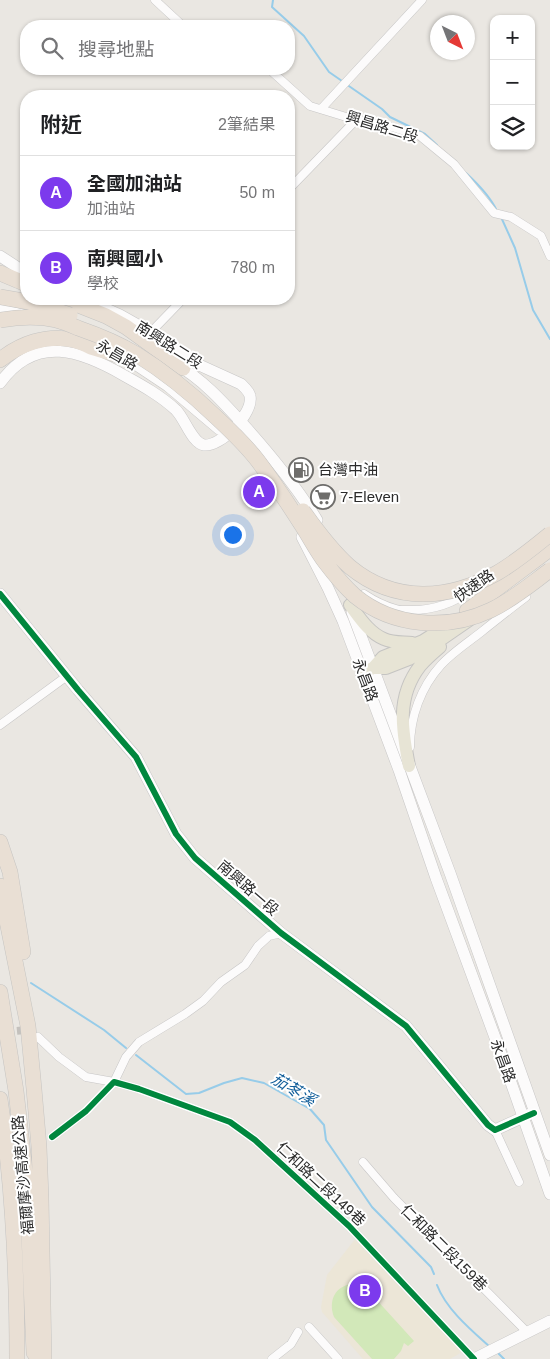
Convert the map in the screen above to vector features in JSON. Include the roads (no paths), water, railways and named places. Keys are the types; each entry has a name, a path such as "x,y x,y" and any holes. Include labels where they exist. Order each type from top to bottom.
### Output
{"highway":[{"path":"0,273 20,281"},
{"path":"0,297 20,300"},
{"path":"38,305 119,336 178,374 213,404 262,455 278,474 331,548 351,567 380,585 397,592 419,594 441,594 462,588 477,583 498,572 550,534"},
{"path":"78,305 106,316 126,327 183,368"},
{"path":"0,320 38,317 56,320 115,342 173,380 236,436 272,481 325,562 356,596 381,612 416,623 457,621 478,616 513,598 550,570"},
{"path":"0,360 12,351 30,343 58,338 73,340 121,356"},
{"path":"467,611 550,548"},
{"path":"499,597 550,557"},
{"path":"0,842 10,872 33,1031 39,1146 44,1359"},
{"path":"0,886 33,1031"},
{"name":"福爾摩沙高速公路","path":"0,992 16,1091 27,1189 34,1359"},
{"name":"福爾摩沙高速公路","path":"0,1099 11,1186 17,1359"},
{"path":"0,1180 5,1223 15,1265"}],"main road":[{"path":"0,256 20,269"},
{"path":"0,292 20,295"},
{"name":"永昌路","path":"59,305 125,333 183,368 223,402 240,421 282,469 318,521 350,605 399,770 436,878 529,1115 550,1155"},
{"name":"南興路二段","path":"98,305 120,315 197,364 227,377 247,389 251,400 246,415 240,421"},
{"name":"永昌路","path":"0,309 47,322 93,341 121,356 168,386 226,436 253,464 284,507 302,536 368,670 409,766 450,873 529,1115 550,1194"},
{"path":"0,383 14,367 38,354 56,351 74,353 98,361 152,391 177,411 199,443 204,445 215,443 226,436 240,421"},
{"name":"快速路","path":"433,635 467,611 503,578 550,541"},
{"name":"快速路","path":"456,631 499,597 539,573 550,564"},
{"name":"南興路一段","path":"0,594 136,757 176,834 195,858 281,933 406,1026 488,1125 495,1130"},
{"path":"350,605 368,628 384,640 412,642 433,635"},
{"path":"368,670 386,668 409,659 456,631"},
{"path":"409,766 402,719 406,692 412,678 421,665 456,631"},
{"path":"368,670 383,657 414,645 433,635"},
{"path":"495,1130 529,1115"},
{"path":"474,1359 550,1321"}],"street":[{"path":"155,0 177,20"},
{"path":"321,109 422,0"},
{"name":"興昌路二段","path":"276,75 292,90"},
{"name":"興昌路二段","path":"295,92 310,106 420,136 454,164 494,213 511,218 541,236 550,256"},
{"path":"295,184 356,120"},
{"path":"150,333 177,305"},
{"name":"快速路","path":"338,572 351,585 371,598 397,610 420,611 443,606 465,595 550,529"},
{"path":"409,766 412,723 418,702 427,683 441,664 550,578"},
{"path":"0,725 67,676"},
{"path":"52,1137 86,1112 114,1082 126,1057 139,1042 203,1001 221,982 245,965 258,946 270,936 281,933"},
{"name":"仁和路二段149巷","path":"33,1031 59,1057 86,1077 139,1089 230,1122 255,1140 349,1226 474,1359"},
{"name":"南興路一段","path":"495,1130 520,1182"},
{"name":"仁和路二段159巷","path":"363,1162 394,1198 528,1333"},
{"path":"309,1327 338,1359"},
{"path":"272,1359 291,1344 298,1332"}],"waterway":[{"path":"273,0 272,7 286,20"},
{"path":"295,28 304,36 329,72 342,81"},
{"path":"346,84 382,109 390,117 425,134 437,145"},
{"path":"466,173 487,195 497,211"},
{"path":"501,217 515,248 533,310 550,339"},
{"name":"茄苳溪","path":"31,983 104,1030 126,1048"},
{"name":"茄苳溪","path":"136,1055 186,1094 199,1093 242,1078 264,1083 310,1109 324,1125 326,1140 372,1207 431,1267 434,1274"},
{"name":"茄苳溪","path":"437,1285 453,1311 490,1347"},
{"name":"茄苳溪","path":"497,1352 504,1359"}],"tunnel":[{"path":"5,1032 30,1031"}],"place":[{"name":"台灣中油","path":"301,470"},
{"name":"全國加油站","path":"259,492"},
{"name":"7-Eleven","path":"323,497"},
{"name":"南興國小","path":"365,1291"}]}
